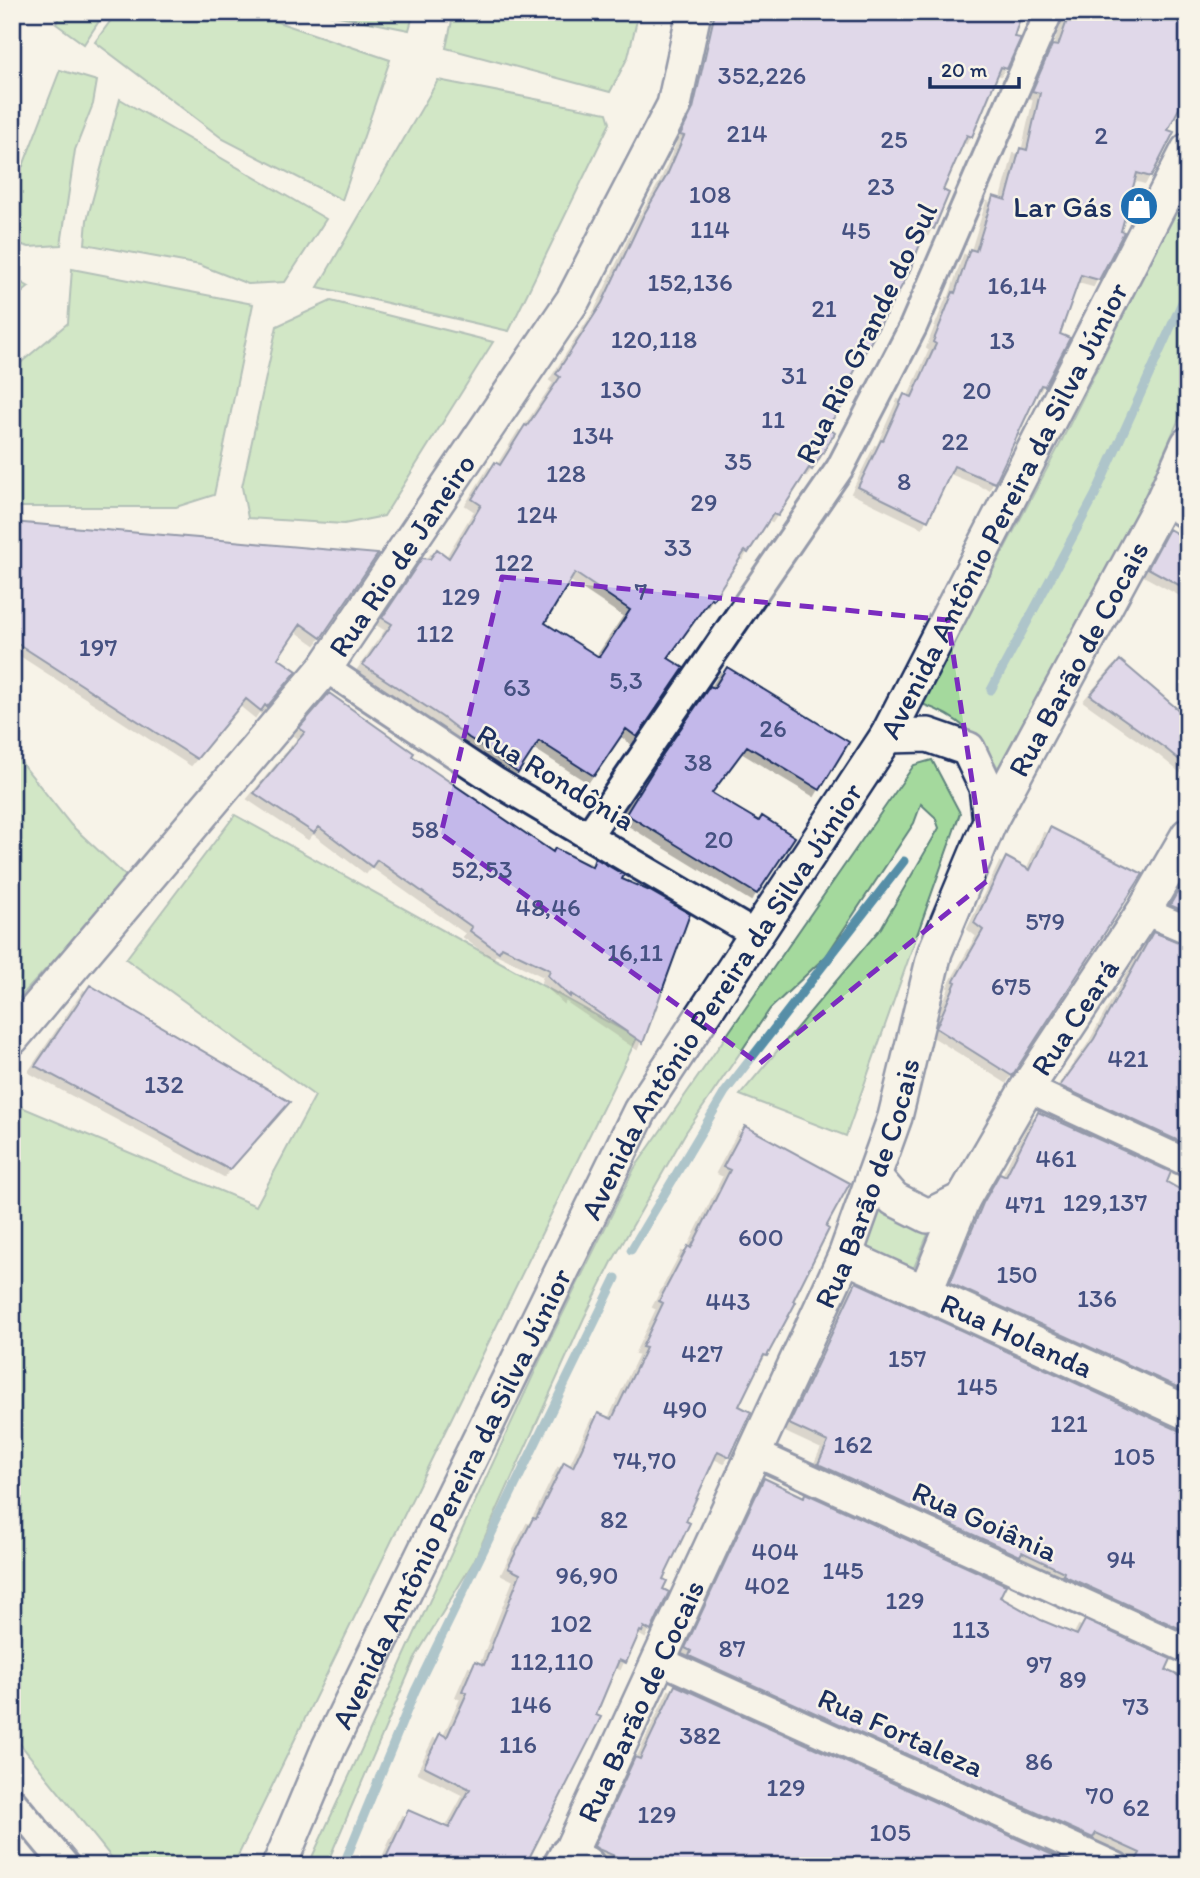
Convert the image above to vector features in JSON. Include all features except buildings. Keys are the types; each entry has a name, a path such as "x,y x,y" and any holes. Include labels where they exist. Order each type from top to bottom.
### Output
{"street":[{"name":"Rua Rio de Janeiro","path":"12,1038 325,668 573,300 674,105 694,12"},
{"name":"Rua Rio Grande do Sul","path":"588,836 840,468 913,327 1049,12"},
{"name":"Avenida Antônio Pereira da Silva Júnior","path":"279,1866 329,1747 640,1111 887,736 1188,150"},
{"name":"Rua Barão de Cocais","path":"572,1863 659,1660 845,1256 895,1116 935,952 990,821 1175,508 1188,444"},
{"name":"Rua Rondônia","path":"325,668 497,782 756,935"},
{"path":"887,736 928,735 968,749 986,787 990,821"},
{"name":"Rua Ceará","path":"925,1293 963,1199 1027,1088 1144,911 1188,835"},
{"path":"1144,911 1188,930"},
{"path":"1027,1088 1188,1163"},
{"path":"874,1176 894,1199 928,1216 963,1199"},
{"name":"Rua Holanda","path":"845,1256 1188,1413"},
{"name":"Rua Goiânia","path":"755,1453 1188,1650"},
{"name":"Rua Fortaleza","path":"659,1660 1116,1866"},
{"path":"12,1801 66,1866"}],"highlighted area":[{"path":"502,577 948,620 987,881 759,1064 441,834"}],"green space":[{"path":"61,12 105,12 84,44 56,24"},
{"path":"117,12 248,12 390,60 342,200 223,139 95,42"},
{"path":"319,12 414,12 409,30"},
{"path":"454,12 639,12 628,57 610,92 446,48"},
{"path":"60,70 97,81 93,104 75,150 61,245 29,247 12,242 12,163 23,166"},
{"path":"438,80 607,113 610,123 509,331 318,287"},
{"path":"120,99 326,219 285,282 248,284 200,265 85,244 87,220"},
{"path":"1188,184 1188,399 1137,513 998,768 966,728 922,704 1059,446"},
{"path":"72,269 253,304 214,495 176,507 12,507 12,366 18,365 68,323"},
{"path":"12,277 29,287 12,301"},
{"path":"331,301 493,342 384,516 344,524 248,518 242,487 277,326"},
{"path":"12,751 71,825 129,879 12,1006"},
{"path":"932,760 960,813 846,1136 740,1095 881,928 939,828 935,817 921,804 914,823 826,956 770,1009 686,1132 613,1260 584,1318 474,1561 416,1656 326,1866 308,1866 541,1358 634,1169 914,765"},
{"path":"235,815 637,1038 233,1866 127,1866 111,1857 12,1734 12,1605 16,1604 12,1444 12,1103 256,1206 315,1096 126,959"},
{"path":"878,1204 931,1227 913,1270 860,1247"}],"waterway":[{"path":"991,690 1095,495 1188,289"},
{"path":"631,1250 725,1092 904,861"},
{"path":"343,1866 415,1691 616,1278"}],"place":[{"name":"Lar Gás","path":"1139,206"}]}
